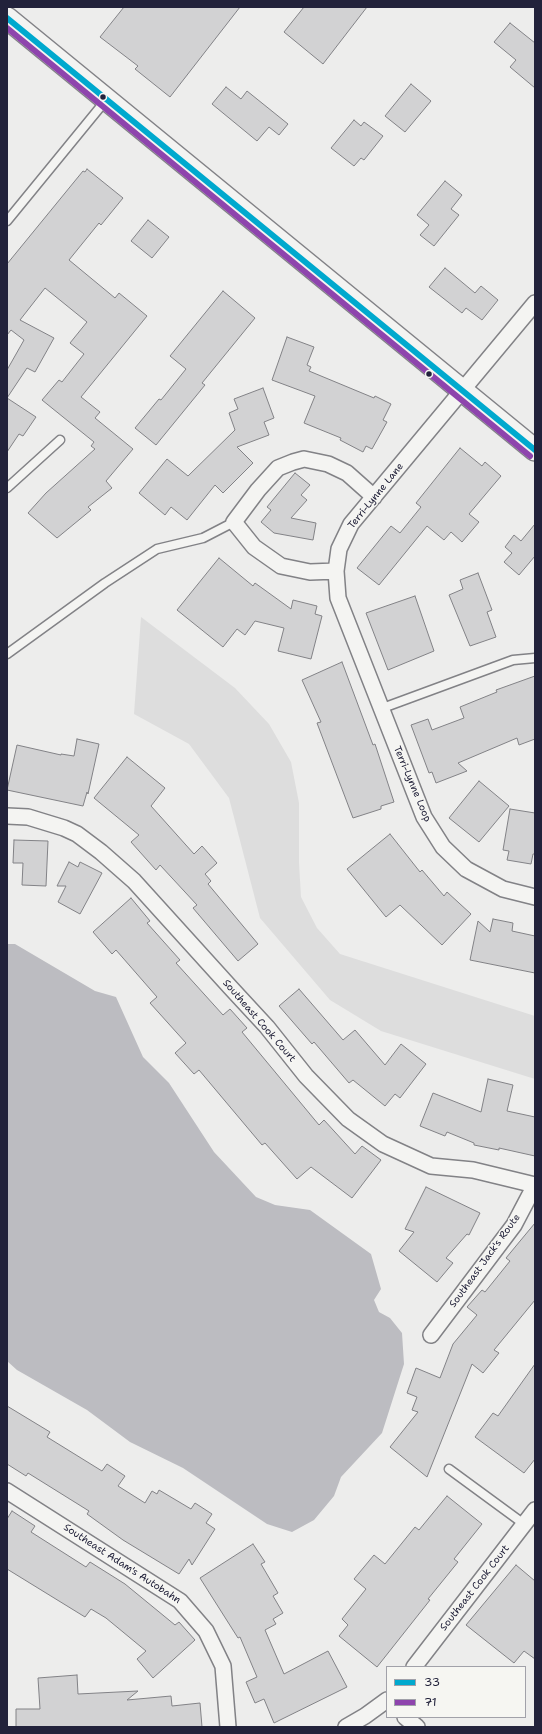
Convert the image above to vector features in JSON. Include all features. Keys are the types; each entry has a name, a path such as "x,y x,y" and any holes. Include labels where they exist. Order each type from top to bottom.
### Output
{"main road":[{"path":"7,18 535,450"}],"street":[{"name":"Terri-Lynne Lane","path":"380,709 338,598 336,572 339,549 351,524 535,303"},
{"path":"336,572 310,572 281,566 254,547 234,522 258,490 278,468 304,459 328,464 347,473 374,496"},
{"name":"Terri-Lynne Loop","path":"380,709 424,817 443,847 466,869 483,880 503,889 535,897"},
{"name":"Southeast Cook Court","path":"7,816 28,817 64,828 77,834 102,852 134,881 230,987 311,1081 348,1119 383,1144 431,1166 473,1170 535,1185"},
{"name":"Southeast Jack's Route","path":"431,1335 514,1225 535,1185"},
{"name":"Southeast Adam's Autobahn","path":"7,1491 180,1601 206,1631 223,1666 228,1727"},
{"name":"Southeast Cook Court","path":"415,1666 530,1528 535,1510"},
{"path":"346,1727 365,1716 386,1701"},
{"path":"406,1718 418,1727"}],"lane":[{"path":"7,221 107,100"},
{"path":"7,488 60,440"},
{"path":"7,654 105,583 157,549 203,538 234,522"},
{"path":"380,709 513,660 535,658"},
{"path":"449,1469 530,1528"}],"shaded area":[{"path":"141,617 235,688 269,724 291,762 299,803 299,863 301,897 317,928 340,954 535,1016 535,1079 381,1031 330,1000 260,918 229,798 189,744 134,714"},
{"path":"7,944 15,944 95,991 116,997 143,1057 169,1083 214,1152 256,1197 275,1205 310,1210 371,1254 381,1289 374,1300 379,1312 390,1318 402,1333 404,1364 382,1433 341,1477 334,1496 314,1520 292,1532 267,1524 183,1468 130,1442 87,1410 17,1370 7,1361"}],"building":[{"path":"124,7 240,7 170,97 135,69 138,66 100,37"},
{"path":"304,7 367,7 323,64 284,32"},
{"path":"510,23 535,43 535,88 510,67 516,60 494,42"},
{"path":"411,84 431,101 405,132 385,116"},
{"path":"226,87 241,99 247,91 288,124 279,135 269,127 257,141 212,104"},
{"path":"354,120 361,126 364,122 383,136 364,160 361,158 354,166 331,148"},
{"path":"87,169 123,198 101,225 99,223 69,260 115,298 119,293 147,316 81,397 100,412 95,418 133,449 106,481 112,488 88,507 91,510 57,538 28,513 46,493 95,449 91,446 94,442 42,400 59,380 62,382 84,354 70,343 87,322 45,288 20,320 54,338 35,372 27,368 7,398 7,370 24,340 11,330 7,335 7,264 83,171 85,172"},
{"path":"445,181 462,195 451,209 459,215 434,246 420,235 429,225 417,215"},
{"path":"148,220 169,237 152,258 131,241"},
{"path":"445,268 475,293 481,286 498,300 482,320 466,308 462,313 429,287"},
{"path":"223,291 255,318 202,383 205,385 156,445 135,428 159,399 161,400 186,369 170,356"},
{"path":"287,337 314,347 307,365 311,367 309,371 374,398 375,396 391,404 383,420 387,422 372,449 366,446 363,452 340,440 341,438 304,423 315,396 272,380"},
{"path":"263,388 274,418 264,422 269,435 237,447 253,463 223,493 215,485 187,520 171,507 165,515 139,493 167,459 188,476 235,430 229,413 238,409 234,399"},
{"path":"7,398 36,417 23,436 19,434 7,452"},
{"path":"460,448 482,466 485,462 501,476 469,514 479,522 462,542 451,532 444,540 427,526 379,585 357,568 391,526 400,533 421,507 416,503"},
{"path":"295,473 310,485 301,495 307,500 291,518 316,523 313,540 274,533 261,522 271,510 267,507"},
{"path":"535,524 535,556 519,575 504,562 512,553 505,547 514,535 521,541"},
{"path":"219,558 253,586 255,583 291,609 293,600 317,606 315,614 322,616 311,659 278,651 284,628 255,621 245,635 237,629 223,647 177,610"},
{"path":"478,573 492,610 487,612 496,637 470,646 449,595 463,589 460,580"},
{"path":"415,596 434,651 388,670 366,613"},
{"path":"342,662 373,745 375,744 394,802 381,806 381,809 353,818 317,723 321,722 302,680"},
{"path":"535,676 535,739 519,745 517,738 458,763 467,771 436,783 432,772 429,773 411,725 428,719 432,730 464,718 460,707 497,692 496,690"},
{"path":"77,739 99,744 88,794 87,792 83,806 7,790 17,745 61,755 74,756"},
{"path":"127,757 165,788 151,806 194,854 202,846 217,863 205,874 211,881 208,884 258,944 238,961 193,908 197,905 160,865 156,870 131,842 139,835 94,798"},
{"path":"479,781 509,806 479,842 449,818"},
{"path":"510,809 535,813 535,854 533,854 531,864 507,860 509,851 503,850"},
{"path":"390,834 420,872 422,870 444,896 447,892 471,914 442,945 400,905 386,917 347,869"},
{"path":"14,840 48,841 46,886 22,885 23,863 13,863"},
{"path":"69,862 78,867 80,862 102,873 80,914 58,902 66,886 57,886"},
{"path":"131,898 150,921 147,923 180,960 176,963 223,1015 230,1009 247,1028 242,1032 319,1125 324,1120 355,1154 362,1146 381,1160 352,1198 311,1167 297,1179 265,1143 262,1145 199,1070 194,1074 175,1053 186,1043 150,1003 157,997 116,950 112,954 93,932"},
{"path":"493,919 513,923 512,931 535,936 535,973 470,960 478,921 490,932"},
{"path":"299,989 343,1040 355,1030 385,1065 401,1044 426,1064 400,1098 395,1094 385,1106 353,1080 349,1083 314,1042 312,1044 279,1006"},
{"path":"488,1079 513,1085 507,1111 535,1117 535,1156 499,1148 499,1150 474,1145 474,1143 447,1132 445,1136 420,1126 433,1093 481,1112"},
{"path":"426,1187 480,1213 469,1235 467,1234 446,1258 453,1263 437,1282 399,1251 414,1232 405,1229"},
{"path":"535,1223 535,1300 494,1350 499,1353 483,1373 472,1364 427,1477 390,1447 418,1412 412,1410 417,1397 407,1393 416,1368 440,1378 453,1344 477,1315 467,1307 482,1290 485,1292 510,1261 506,1258"},
{"path":"535,1364 535,1459 524,1473 475,1437 493,1413 498,1416"},
{"path":"7,1406 50,1432 47,1437 102,1471 107,1464 125,1476 118,1486 145,1503 152,1491 157,1494 159,1490 191,1509 195,1503 212,1514 206,1523 215,1529 192,1565 189,1559 179,1574 123,1540 87,1514 89,1511 28,1473 26,1476 7,1464"},
{"path":"447,1496 482,1524 454,1559 458,1562 377,1667 339,1636 348,1625 342,1619 366,1589 354,1579 374,1555 385,1564 415,1527 419,1530"},
{"path":"12,1511 35,1526 31,1532 86,1567 90,1562 125,1584 175,1625 179,1622 195,1640 153,1678 137,1659 146,1651 106,1618 91,1609 85,1617 7,1569 7,1519"},
{"path":"253,1544 265,1562 261,1564 278,1593 273,1596 283,1613 273,1619 276,1624 265,1630 284,1674 328,1651 347,1687 274,1723 264,1699 255,1703 246,1682 257,1677 240,1637 238,1638 200,1578"},
{"path":"516,1565 535,1581 535,1659 524,1651 514,1663 466,1625"},
{"path":"77,1675 78,1694 138,1691 127,1700 171,1696 172,1706 200,1703 202,1727 16,1727 16,1709 40,1709 38,1678"}],"transit line":[{"name":"33","path":"7,18 535,450"},
{"name":"71","path":"7,28 530,456"}]}
